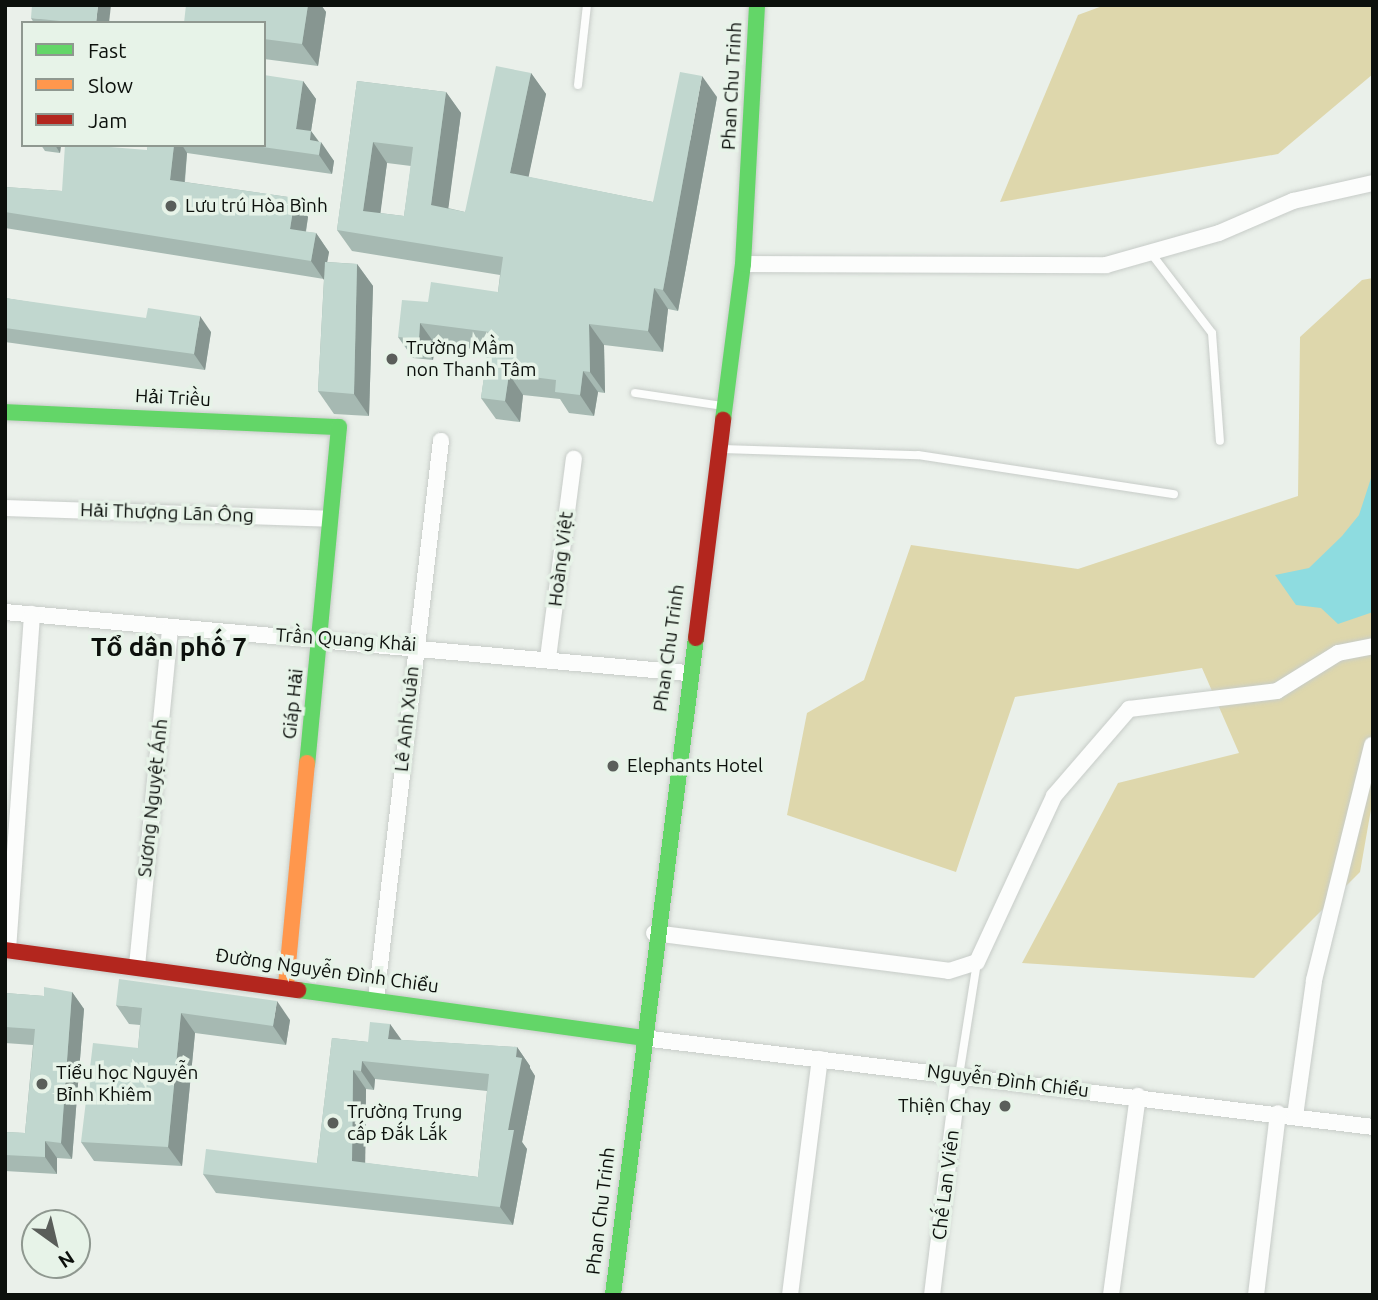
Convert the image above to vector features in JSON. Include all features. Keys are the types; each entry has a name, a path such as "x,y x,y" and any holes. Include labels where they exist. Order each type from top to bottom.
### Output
{"street":[{"name":"Phan Chu Trinh","path":"613,1295 654,933 743,264 757,5"},
{"path":"743,264 1106,264 1219,233 1293,201 1373,184"},
{"name":"Hải Triều","path":"5,412 339,427"},
{"name":"Giáp Hải","path":"286,985 339,427"},
{"name":"Lê Anh Xuân","path":"376,999 415,645 441,441"},
{"name":"Hoàng Việt","path":"548,659 574,460"},
{"name":"Hải Thượng Lãn Ông","path":"5,508 330,519"},
{"name":"Trần Quang Khải","path":"5,612 170,629 415,645 687,673"},
{"path":"6,950 32,614"},
{"name":"Sương Nguyệt Ánh","path":"137,966 170,629"},
{"path":"654,933 949,971 977,962 1054,796 1129,709 1277,691 1338,653 1373,646"},
{"path":"1295,1116 1314,980 1372,745"},
{"name":"Đường Nguyễn Đình Chiểu","path":"6,950 286,985 643,1038"},
{"name":"Nguyễn Đình Chiểu","path":"643,1038 1278,1113 1373,1127"},
{"path":"790,1295 820,1059"},
{"name":"Chế Lan Viên","path":"932,1295 959,1076"},
{"path":"1111,1295 1138,1096"},
{"path":"1256,1295 1278,1113"}],"lane":[{"path":"578,85 587,5"},
{"path":"1150,252 1212,333 1220,441"},
{"path":"635,393 723,406"},
{"path":"717,449 918,455 1174,494"},
{"path":"959,1076 977,962"}],"shaded area":[{"path":"1105,5 1373,5 1373,74 1278,154 1000,202 1078,15"},
{"path":"1373,278 1373,798 1360,872 1254,978 1022,963 1118,783 1239,753 1202,668 1015,697 956,872 787,815 807,713 864,680 911,545 1078,569 1298,496 1300,337 1362,280"}],"water":[{"path":"1373,472 1373,612 1338,624 1321,608 1296,605 1275,575 1309,568 1342,536 1359,515"}],"building":[{"path":"32,5 98,5 96,21 31,18"},
{"path":"186,5 308,5 302,44 266,39 266,21 184,21"},
{"path":"496,66 531,73 510,173 653,202 680,72 702,76 663,290 654,288 648,331 589,324 590,372 583,371 580,395 555,392 556,380 509,374 505,401 481,398 490,332 420,323 419,339 398,337 402,300 428,302 431,282 498,292 503,257 337,230 357,81 446,92 431,205 465,212","holes":["373,142 413,147 404,216 363,211"]},
{"path":"266,75 303,81 296,129 311,131 310,140 321,142 319,155 263,147 266,147"},
{"path":"65,147 147,150 148,147 174,147 170,180 295,198 290,229 316,233 311,261 5,212 5,187 62,191"},
{"path":"325,262 357,264 354,394 318,391"},
{"path":"5,298 146,318 148,308 200,316 194,354 5,328"},
{"path":"119,979 277,1001 273,1026 181,1013 168,1147 81,1142 93,1043 138,1048 142,1008 116,1005"},
{"path":"44,987 72,992 61,1143 45,1141 45,1157 5,1155 5,1132 25,1133 35,1029 5,1027 5,993 44,996"},
{"path":"370,1022 390,1024 388,1039 517,1047 516,1057 522,1058 508,1130 514,1130 500,1207 203,1174 206,1149 317,1163 332,1038 368,1042","holes":["362,1061 489,1074 478,1177 352,1161 353,1070 361,1071"]}],"traffic: fast":[{"path":"723,420 743,264 757,5"},
{"path":"5,412 339,427 307,763"},
{"path":"613,1295 696,638"},
{"path":"298,990 643,1038"}],"traffic: slow":[{"path":"286,985 307,763"}],"traffic: jam":[{"path":"696,638 723,420"},
{"path":"5,950 298,990"}],"place":[{"name":"Lưu trú Hòa Bình","path":"171,206"},
{"name":"Trường Mầm non Thanh Tâm","path":"392,359"},
{"name":"Elephants Hotel","path":"613,766"},
{"name":"Tiểu học Nguyễn Bỉnh Khiêm","path":"42,1084"},
{"name":"Thiện Chay","path":"1005,1106"},
{"name":"Trường Trung cấp Đắk Lắk","path":"333,1123"}],"district":[{"name":"Tổ dân phố 7","path":"169,647"}]}
